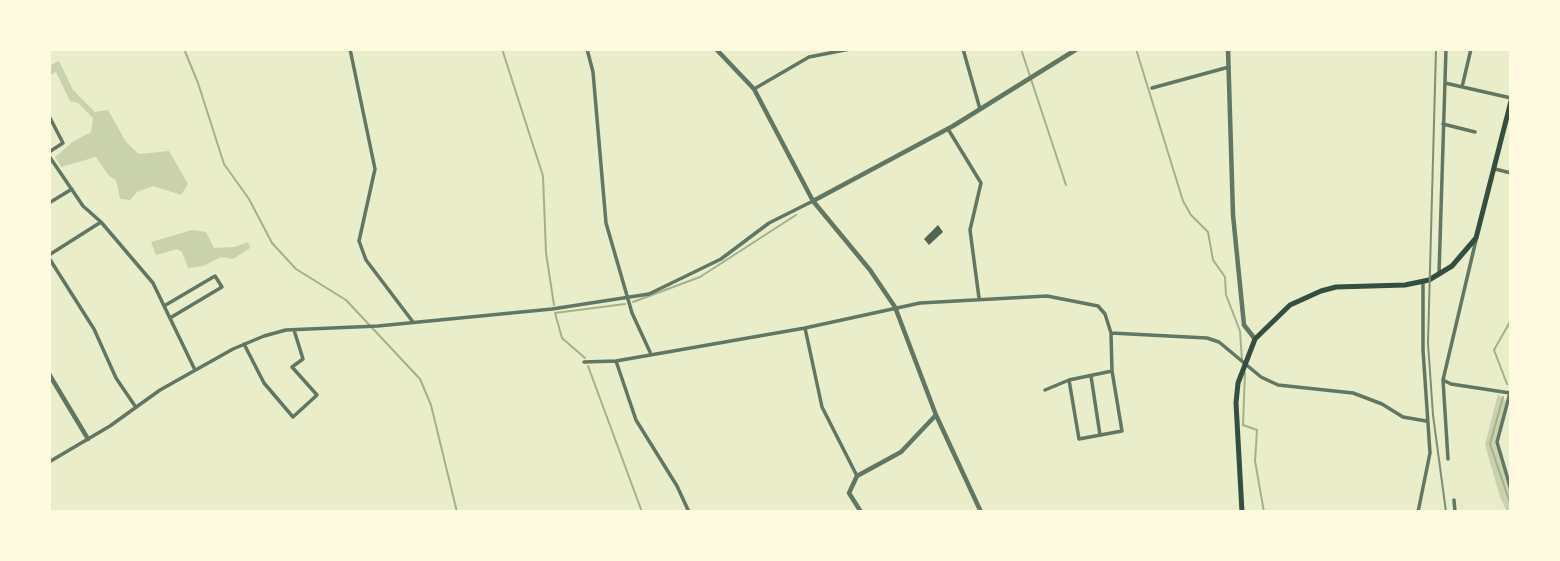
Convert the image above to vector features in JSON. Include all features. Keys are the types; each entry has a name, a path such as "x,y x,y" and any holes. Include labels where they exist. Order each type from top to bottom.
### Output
{"main road":[{"path":"1241,512 1236,402 1244,361 1255,339 1290,305 1321,291 1423,281 1439,275 1462,256 1476,238 1507,133 1511,100"}],"street":[{"path":"350,49 375,169 359,241 366,260 413,323"},
{"path":"587,49 593,72 606,223 628,299 650,353"},
{"path":"716,49 754,89 813,201 870,270 895,307 936,415 981,512"},
{"path":"754,89 809,57 850,49"},
{"path":"963,49 979,110"},
{"path":"49,462 135,406 244,344 294,330 413,323 628,299 681,280 721,259 769,223 948,129 1077,49"},
{"path":"1228,49 1234,228 1244,326 1255,339"},
{"path":"1439,275 1446,49"},
{"path":"1462,87 1471,49"},
{"path":"1152,88 1229,67"},
{"path":"1444,83 1511,100"},
{"path":"49,116 63,143 49,154 90,215 101,222 147,275 195,370"},
{"path":"952,117 957,123"},
{"path":"1443,124 1475,132"},
{"path":"948,129 981,183 971,230 979,298"},
{"path":"1495,169 1511,173"},
{"path":"49,203 72,189"},
{"path":"101,222 49,256 94,329 116,379 135,406"},
{"path":"1448,459 1443,380 1476,250 1476,238"},
{"path":"164,306 215,276 222,286 170,318"},
{"path":"1418,512 1430,453 1426,421 1423,281"},
{"path":"584,362 616,361 805,328 895,307 979,298 1046,296 1089,303 1105,314 1111,333 1112,371 1122,431 1079,439 1069,380"},
{"path":"805,328 822,407 857,476"},
{"path":"244,344 264,383 293,417 317,395 292,367 303,359 294,330"},
{"path":"1111,333 1207,338 1219,342 1261,377 1278,385 1353,393 1403,416 1426,421"},
{"path":"616,361 641,429 661,458 689,512"},
{"path":"1045,390 1069,380 1112,371"},
{"path":"49,374 88,439"},
{"path":"1091,376 1100,435"},
{"path":"1443,380 1451,384 1511,392 1497,442 1511,490"},
{"path":"861,512 849,493 857,476 901,452 936,415"},
{"path":"1454,500 1455,512"}],"green space":[{"path":"59,61 73,90 95,112 108,110 126,142 139,154 169,151 188,184 181,195 153,186 137,192 130,200 120,199 116,180 109,176 96,157 61,167 55,157 74,141 91,132 93,118 78,103 70,101 56,72 49,75 49,66"},
{"path":"192,230 206,232 214,248 235,247 248,242 250,248 233,259 221,257 203,266 188,268 182,252 177,249 156,255 151,242"},
{"path":"1498,394 1506,401 1495,442 1511,496 1511,512 1507,512 1500,497 1485,445"}],"building":[{"path":"938,225 943,232 929,245 924,239"}],"waterway":[{"path":"184,49 224,164 249,199 272,243 296,269 346,300 420,379 431,405 457,512"},
{"path":"502,49 543,176 546,253 554,305"},
{"path":"1021,49 1066,185"},
{"path":"1136,49 1183,201 1191,215 1208,232 1213,260 1225,277 1226,295 1240,331 1242,360"},
{"path":"633,302 700,277 796,215"},
{"path":"585,358 562,338 555,313 625,304"},
{"path":"1507,384 1494,350 1511,320"},
{"path":"588,366 642,512"},
{"path":"1245,373 1243,425 1257,430 1255,461 1264,512"},
{"path":"1503,397 1490,444 1511,506"}],"railway":[{"path":"1436,49 1428,343 1433,415 1446,512"}]}
